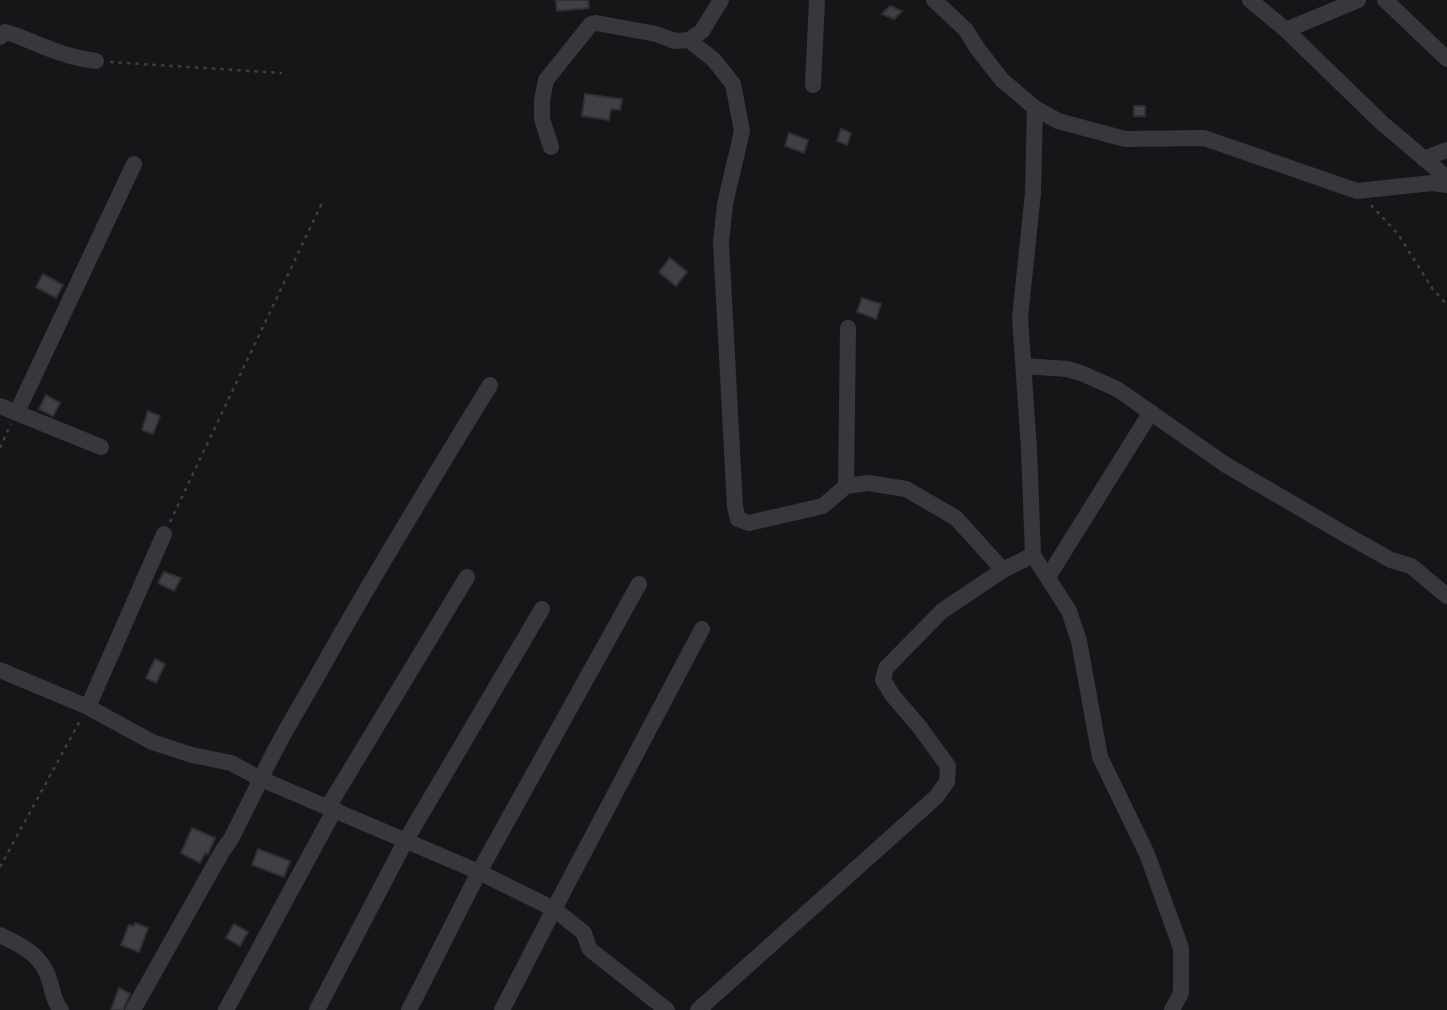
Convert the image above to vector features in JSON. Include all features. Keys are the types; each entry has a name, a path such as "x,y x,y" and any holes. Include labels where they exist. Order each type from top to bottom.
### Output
{"street":[{"path":"551,147 542,118 546,80 590,24 656,34 675,41 689,40 702,32 720,0"},
{"path":"813,85 817,0"},
{"path":"934,0 966,30 1002,80 1035,108 1058,121 1125,139 1204,138 1357,191 1432,183 1447,185"},
{"path":"1250,0 1286,30 1382,123 1447,178"},
{"path":"1286,30 1358,0"},
{"path":"1385,0 1447,60"},
{"path":"0,37 5,32 81,60 96,61"},
{"path":"689,40 714,60 733,84 742,131 725,204 721,243 735,508 738,519 749,523 823,506 846,486 868,482 906,489 956,518 1003,570"},
{"path":"1035,108 1033,193 1020,318 1033,555 1069,611 1079,641 1100,757 1147,854 1181,948 1181,993 1172,1010"},
{"path":"1424,159 1447,150"},
{"path":"17,412 134,164"},
{"path":"846,486 848,328"},
{"path":"1024,366 1081,373 1117,389 1226,465 1348,537 1391,560 1411,566 1447,596"},
{"path":"133,1010 231,839 273,751 289,728 367,587 490,385"},
{"path":"0,406 100,447"},
{"path":"1048,576 1151,412"},
{"path":"88,707 164,534"},
{"path":"698,1010 936,797 947,782 948,766 893,696 883,680 886,668 942,611 1003,570 1033,555"},
{"path":"226,1010 332,808 467,577"},
{"path":"409,1010 479,872 639,584"},
{"path":"317,1010 406,840 542,609"},
{"path":"502,1010 702,629"},
{"path":"0,670 88,707 152,742 192,755 231,763 261,779 479,872 554,909 584,933 592,951 667,1010"},
{"path":"0,935 20,944 38,958 48,975 56,1004 61,1010"}],"path":[{"path":"96,61 282,73"},
{"path":"1357,191 1398,234 1432,288 1447,305"},
{"path":"164,534 322,204"},
{"path":"0,448 17,412"},
{"path":"0,867 88,707"}],"building":[{"path":"556,0 588,0 589,8 557,11"},
{"path":"890,6 902,11 894,19 882,14"},
{"path":"585,94 622,99 620,110 611,109 609,120 582,116"},
{"path":"1134,106 1145,106 1145,116 1134,116"},
{"path":"841,129 851,133 847,145 837,141"},
{"path":"789,133 808,140 804,153 785,146"},
{"path":"670,258 687,272 676,286 659,272"},
{"path":"43,274 63,285 56,298 36,287"},
{"path":"862,298 881,304 876,319 857,312"},
{"path":"46,395 60,403 53,416 39,409"},
{"path":"148,411 160,416 153,434 142,430"},
{"path":"164,572 181,578 174,591 158,583"},
{"path":"155,659 165,664 156,683 146,678"},
{"path":"192,828 215,838 208,854 205,853 200,863 181,853"},
{"path":"258,849 290,861 284,877 252,865"},
{"path":"135,923 148,928 139,952 121,945 129,925 134,926"},
{"path":"234,924 248,932 240,946 226,938"},
{"path":"119,988 130,994 123,1010 111,1010"}]}
